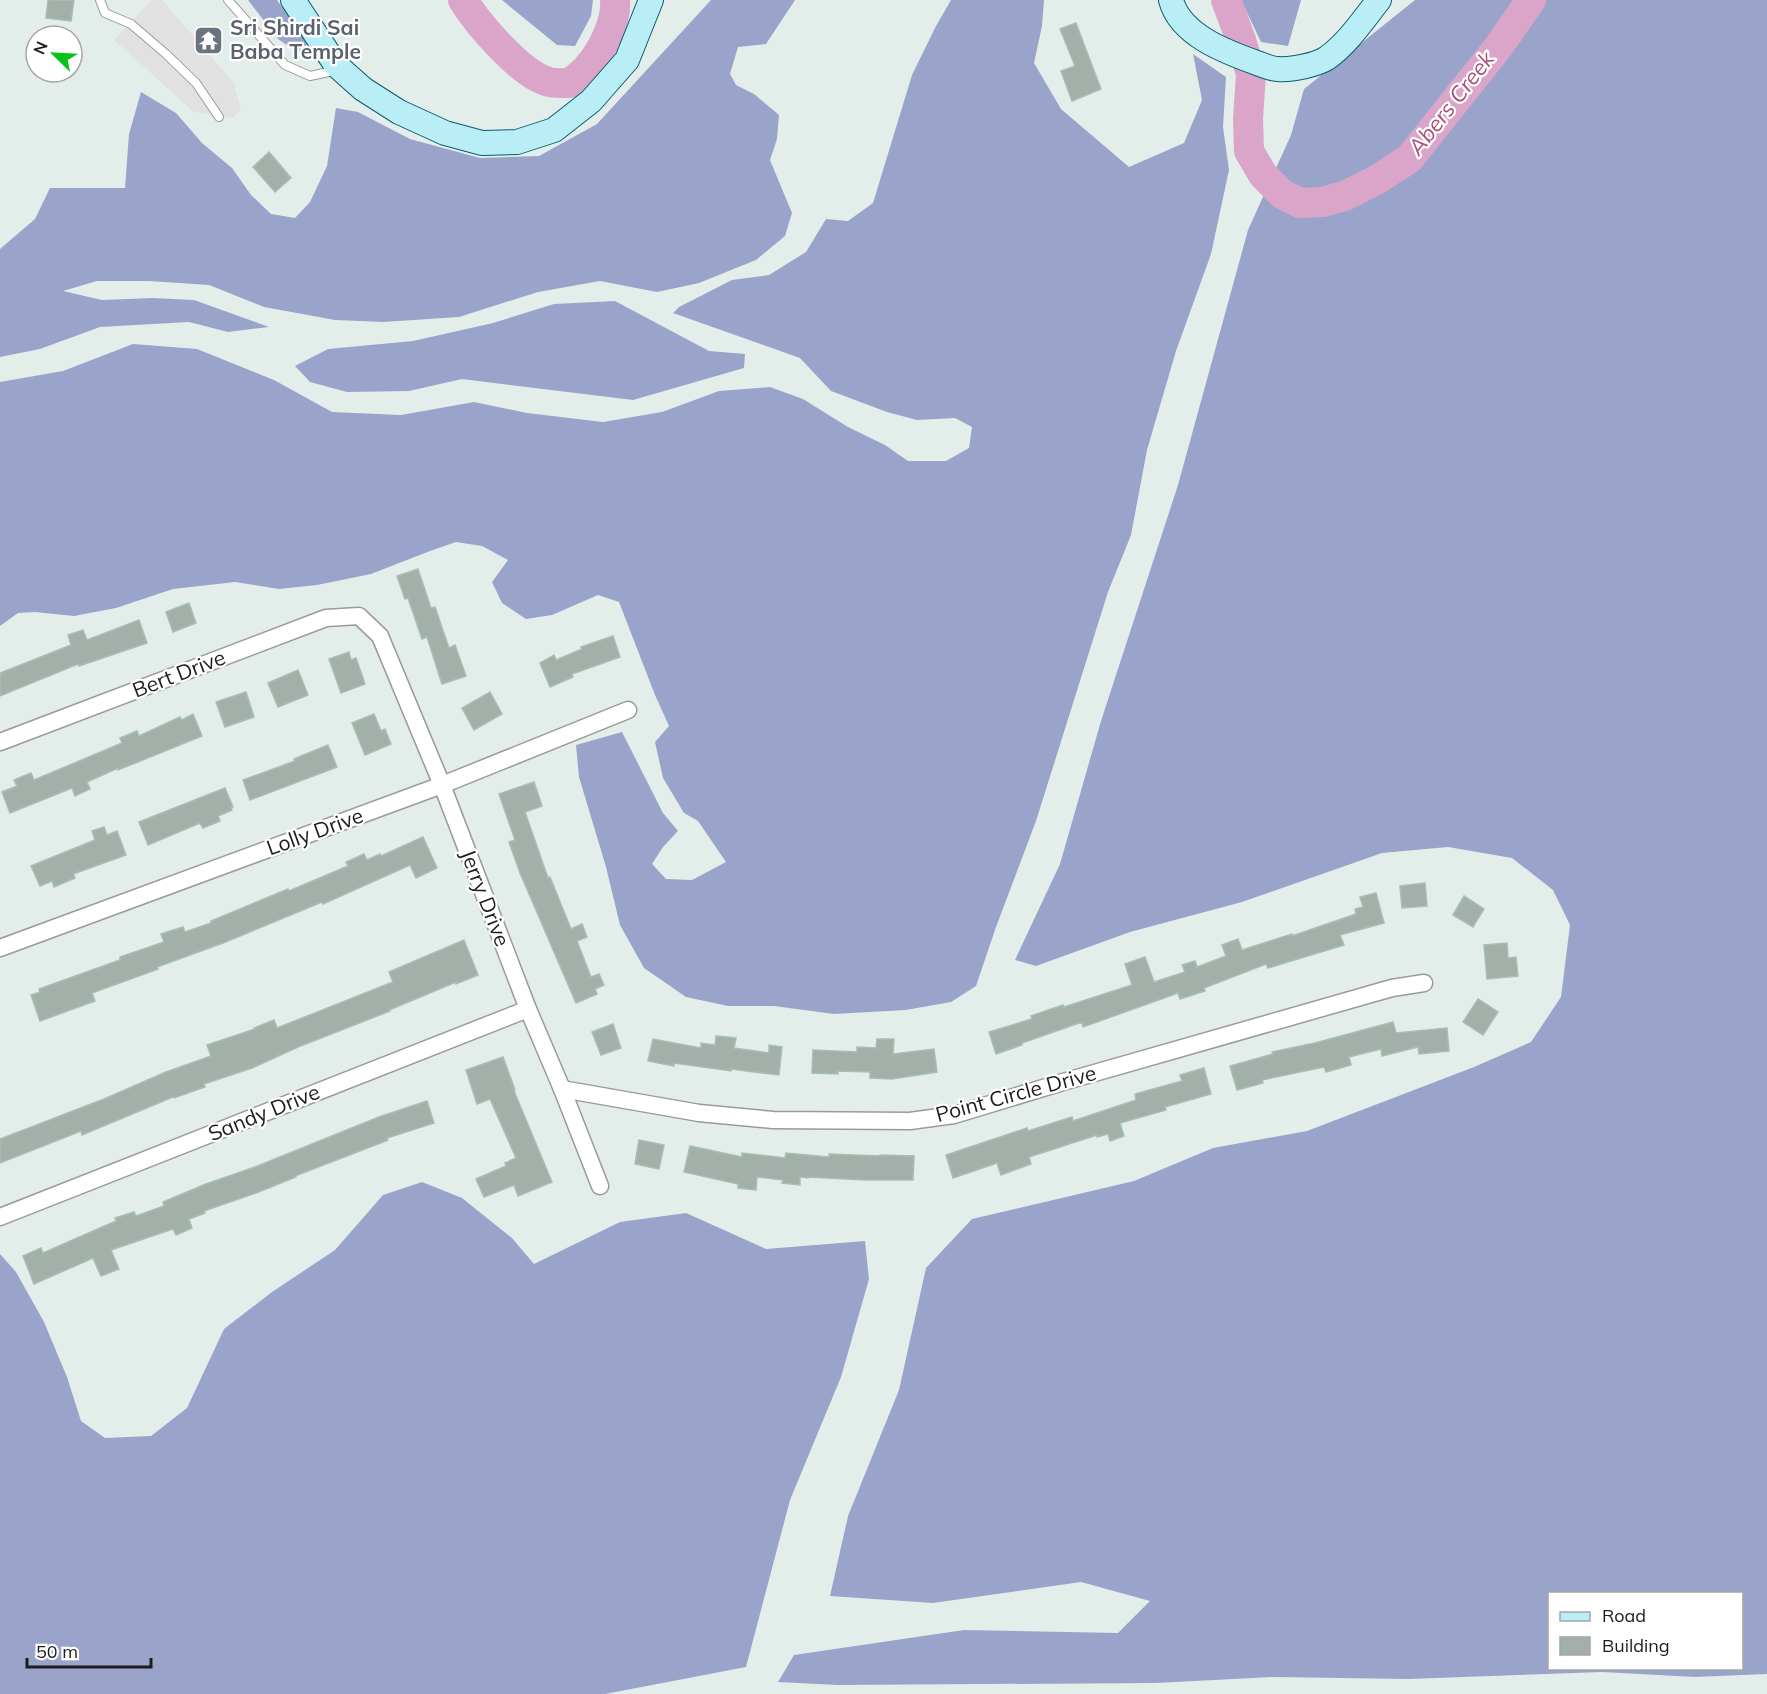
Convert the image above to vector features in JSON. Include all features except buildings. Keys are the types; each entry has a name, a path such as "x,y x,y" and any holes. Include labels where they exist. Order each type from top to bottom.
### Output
{"street":[{"path":"293,0 336,65 363,89 399,112 445,133 482,143 517,142 554,130 591,100 627,60 651,0"},
{"path":"1171,0 1182,22 1205,40 1233,54 1277,69 1299,68 1326,59 1350,37 1379,0"},
{"name":"Bert Drive","path":"0,742 326,618 360,616"},
{"name":"Jerry Drive","path":"360,616 380,636 600,1186"},
{"name":"Lolly Drive","path":"0,948 441,785 628,710"},
{"name":"Point Circle Drive","path":"562,1089 699,1113 773,1120 910,1121 954,1115 1075,1078 1392,988 1424,983"},
{"name":"Sandy Drive","path":"0,1217 528,1009"}],"lane":[{"path":"100,0 105,12 131,24 196,82 219,117"},
{"path":"228,0 285,65 310,76 341,70"}],"shaded area":[{"path":"152,0 162,0 234,83 241,110 232,118 194,112 114,40"},
{"path":"248,0 277,0 307,43 302,55 278,39"},
{"path":"502,0 593,0 591,16 575,46 557,45"},
{"path":"711,0 795,0 766,44 738,47 730,74 736,85 754,94 779,115 777,139 770,160 792,213 785,236 756,260 699,283 657,292 600,281 538,292 459,317 383,322 335,320 264,307 209,285 149,281 97,281 63,291 102,300 153,298 194,300 269,327 228,332 189,322 100,327 40,349 0,357 0,249 35,219 50,188 125,188 129,134 141,92 176,113 202,143 232,168 251,195 271,214 295,218 310,202 327,166 336,108 358,112 410,139 480,158 539,156 597,124"},
{"path":"951,0 1044,0 1042,26 1034,63 1061,109 1129,167 1184,143 1202,100 1193,54 1226,77 1223,127 1229,170 1211,254 1176,351 1147,450 1131,535 1108,592 1036,821 976,986 951,1002 906,1010 834,1014 774,1006 728,1006 686,997 644,968 620,925 606,867 579,777 576,745 622,732 663,813 678,831 663,847 652,864 666,879 692,880 726,862 698,821 684,813 663,778 655,742 669,726 619,602 598,595 552,615 526,619 502,603 492,582 508,560 482,546 456,542 371,574 317,585 279,589 235,582 173,589 116,608 74,616 35,612 18,613 0,626 0,382 63,371 133,344 197,349 274,380 332,412 401,415 474,402 527,413 603,422 662,412 719,391 770,387 803,399 848,427 885,445 908,461 946,461 969,448 972,427 955,418 917,420 887,412 831,391 800,358 673,313 679,307 732,280 769,275 806,252 826,219 848,221 873,203 912,75"},
{"path":"1241,0 1301,0 1288,46 1261,42"},
{"path":"1415,0 1767,0 1767,1674 1695,1677 1602,1672 1408,1679 1273,1677 1156,1683 838,1685 778,1682 794,1655 964,1630 1118,1633 1150,1601 1081,1582 933,1603 830,1596 848,1516 899,1390 926,1268 972,1219 1134,1181 1213,1148 1307,1131 1474,1067 1531,1042 1561,997 1570,925 1553,890 1512,858 1448,847 1382,853 1242,902 1130,932 1036,966 1015,960 1060,864 1101,721 1178,485 1248,230 1291,135 1304,89"},
{"path":"615,301 709,351 745,354 744,368 633,400 462,379 409,391 347,392 310,382 295,366 328,349 413,341 493,323 554,304"},
{"path":"422,1182 462,1198 512,1238 534,1264 620,1222 686,1213 766,1249 865,1241 869,1279 841,1377 790,1500 746,1667 605,1694 0,1694 0,1254 16,1272 44,1322 67,1377 81,1421 105,1438 151,1436 187,1408 224,1329 272,1292 335,1250 383,1195"}],"waterway":[{"name":"Abers Creek","path":"463,0 478,22 512,58 535,76 552,83 570,83 588,67 608,35 614,17 615,0"},
{"name":"Abers Creek","path":"1226,0 1251,74 1248,119 1249,151 1263,175 1282,194 1300,203 1323,202 1347,195 1409,159 1499,46 1531,0"}],"place":[{"name":"Sri Shirdi Sai Baba Temple","path":"209,40"}]}
